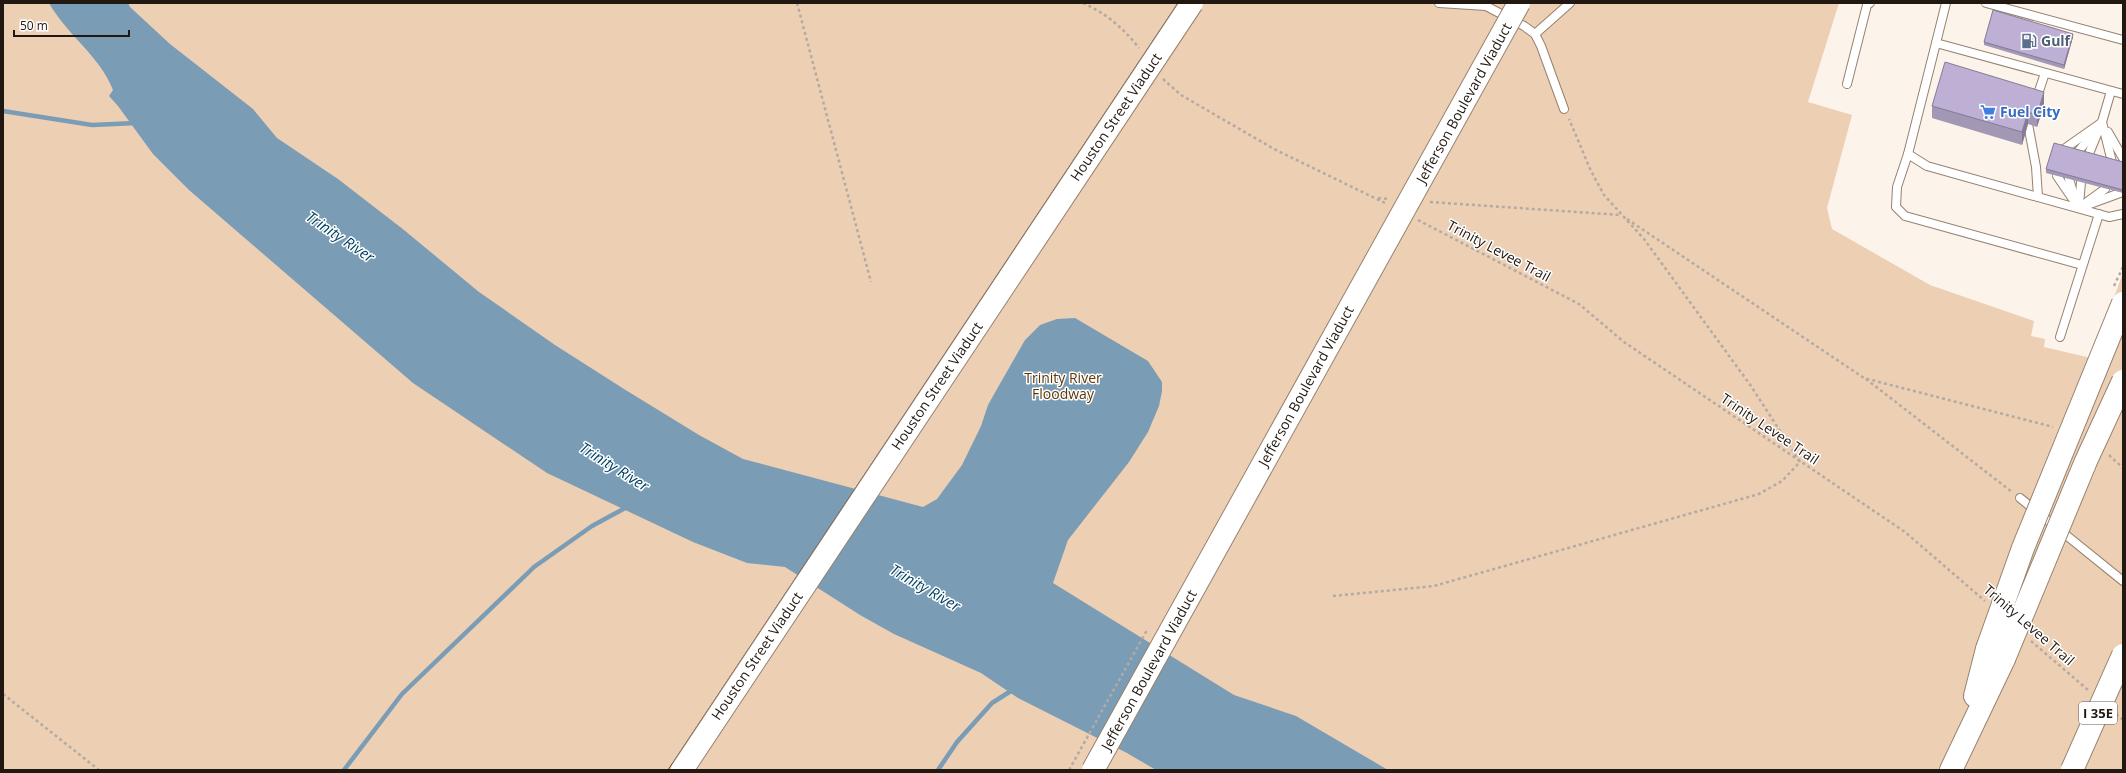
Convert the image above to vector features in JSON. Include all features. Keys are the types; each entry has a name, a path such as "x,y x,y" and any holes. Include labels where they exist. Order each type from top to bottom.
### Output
{"main road":[{"name":"Houston Street Viaduct","path":"682,770 1192,3"},
{"name":"Jefferson Boulevard Viaduct","path":"1093,770 1519,3"},
{"path":"1960,749 1987,649 2023,548 2123,304"},
{"path":"1951,770 2004,659 2086,460 2123,381"},
{"name":"I 35E","path":"2072,770 2123,655"}],"lane":[{"path":"1439,3 1486,6 1524,26 1534,34 1541,46 1564,109"},
{"path":"1534,34 1570,3"},
{"path":"1847,84 1867,5 1870,3"},
{"path":"1946,3 1908,154 1897,187 1896,207 1905,216 2082,265"},
{"path":"1986,3 2123,40"},
{"path":"1936,43 2123,95"},
{"path":"2035,102 2045,73"},
{"path":"2088,156 2102,122 2110,91"},
{"path":"2064,149 2102,122"},
{"path":"2077,153 2102,122"},
{"path":"2102,122 2123,158"},
{"path":"2102,122 2112,162"},
{"path":"2028,124 2036,167 2038,197"},
{"path":"1908,154 1927,166 2038,197 2099,214 2109,216 2123,214"},
{"path":"2057,176 2079,208"},
{"path":"2068,179 2079,208"},
{"path":"2079,208 2081,182"},
{"path":"2079,208 2105,189"},
{"path":"2079,208 2120,193"},
{"path":"2060,337 2099,214"},
{"path":"2020,498 2123,581"}],"path":[{"path":"797,3 871,282"},
{"path":"1083,3 1100,11 1128,34 1142,52"},
{"path":"1160,75 1169,86 1181,96 1274,149 1390,205"},
{"path":"1333,596 1434,586 1752,496 1782,481 1800,462 1746,379 1644,239 1604,194 1591,171 1564,109"},
{"path":"1376,198 1392,199"},
{"name":"Trinity Levee Trail","path":"1423,201 1622,216 1864,378 2055,428"},
{"name":"Trinity Levee Trail","path":"1417,219 1579,304 1624,342 1906,532 1990,605"},
{"path":"1864,378 2020,498"},
{"path":"2103,451 2123,468"},
{"name":"Trinity Levee Trail","path":"2026,637 2093,694"},
{"path":"3,694 99,770"},
{"path":"2111,710 2123,720"}],"green space":[{"name":"Trinity River Floodway","path":"3,3 1839,3 1808,102 1852,115 1827,208 1832,229 1930,285 2034,321 2031,336 2045,339 2044,347 2091,358 2123,273 2123,770 3,770"}],"water":[{"name":"Trinity River","path":"49,3 128,3 130,7 170,44 253,109 277,138 338,179 404,230 479,292 555,345 624,389 699,435 743,459 923,507 937,499 962,465 981,426 988,405 1025,340 1040,325 1057,319 1075,318 1148,361 1162,382 1162,391 1159,406 1148,432 1129,462 1068,540 1053,583 1234,695 1296,716 1388,770 1156,770 1127,753 1018,698 981,673 894,634 860,615 785,567 747,563 693,542 547,473 413,383 189,190 153,154 109,96 113,90 100,67 56,15"}],"building":[{"name":"Gulf","path":"1993,10 2073,34 2064,65 1984,42"},
{"name":"Fuel City","path":"1945,62 2044,92 2037,115 2028,112 2022,132 1932,106"},
{"path":"2054,143 2123,162 2123,190 2046,169"}],"waterway":[{"path":"3,111 92,125 136,123"},
{"path":"344,770 402,694 534,567 592,526 627,507"},
{"path":"938,770 957,742 992,703 1014,689"}],"tram line":[{"path":"668,770 1178,3"}],"place":[{"name":"Gulf","path":"2029,41"},
{"name":"Fuel City","path":"1988,112"}]}
